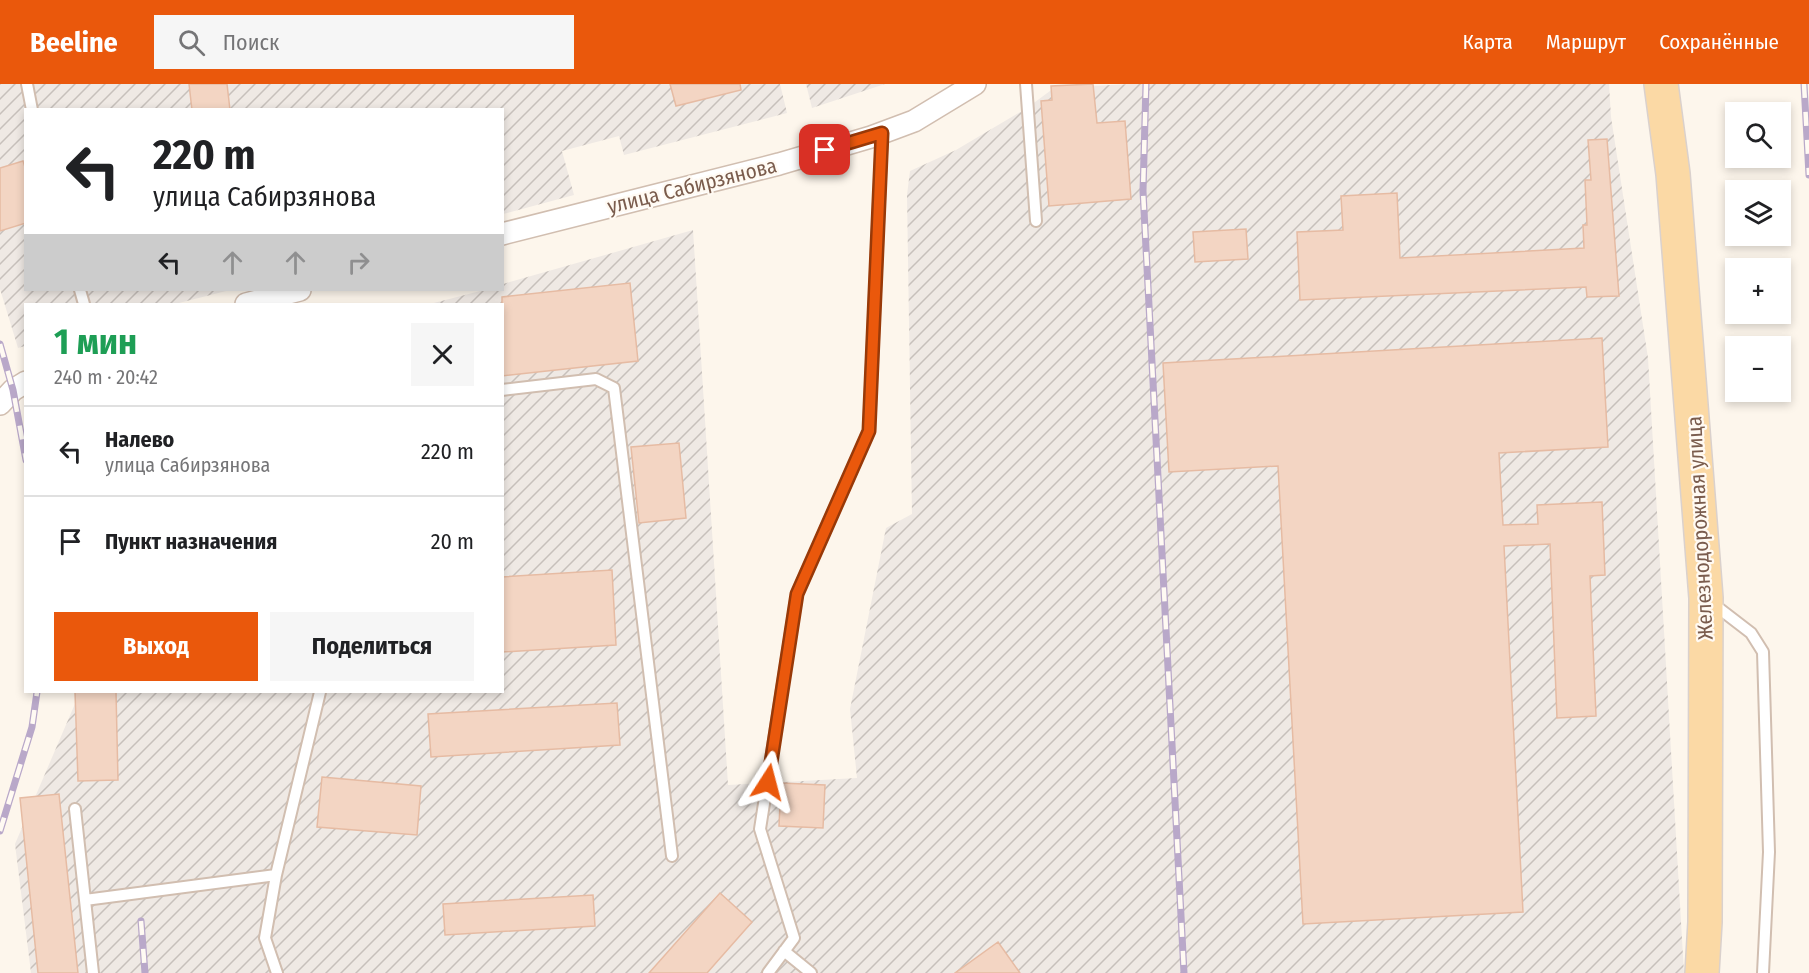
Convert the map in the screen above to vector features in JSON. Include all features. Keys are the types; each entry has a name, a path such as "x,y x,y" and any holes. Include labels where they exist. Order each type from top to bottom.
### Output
{"main road":[{"name":"Железнодорожная улица","path":"1661,84 1675,197 1706,598 1705,922 1702,973"}],"street":[{"name":"улица Сабирзянова","path":"504,233 779,164 882,133 914,121 975,84"},
{"path":"250,303 296,291"},
{"path":"0,404 13,390 24,383"}],"lane":[{"path":"27,84 32,108"},
{"path":"1026,84 1036,221"},
{"path":"768,973 794,938 760,829 797,594 869,431 882,133"},
{"path":"504,390 596,379 614,388 672,856"},
{"path":"1706,598 1751,633 1763,652 1769,852 1763,973"},
{"path":"277,973 265,938 276,875 320,693"},
{"path":"75,809 93,973"},
{"path":"85,900 276,875"},
{"path":"784,951 811,973"}],"shaded area":[{"path":"0,84 780,84 787,113 624,155 619,136 562,151 574,195 504,214 504,108 24,108 24,291 226,291 179,303 24,303 24,346 18,348 0,289"},
{"path":"806,84 885,84 812,108"},
{"path":"1131,84 1609,84 1611,117 1648,358 1684,973 31,973 15,844 80,693 504,693 504,303 434,303 480,291 504,291 504,284 693,230 728,785 857,778 850,709 886,528 912,514 907,195 910,171 956,150 1027,108 1054,88"}],"building":[{"path":"189,84 227,84 230,108 192,108"},
{"path":"670,84 740,84 741,90 676,106"},
{"path":"1093,84 1097,123 1125,121 1131,199 1049,206 1041,101 1052,100 1051,86"},
{"path":"1607,139 1619,296 1587,297 1586,287 1300,300 1297,232 1343,230 1341,196 1397,193 1400,258 1584,248 1583,225 1587,225 1585,180 1591,180 1588,140"},
{"path":"23,161 24,164 24,224 0,231 0,168"},
{"path":"1246,229 1248,259 1195,262 1193,232"},
{"path":"630,283 638,361 504,376 504,303 502,303 502,297"},
{"path":"1602,338 1608,447 1499,453 1503,525 1538,524 1537,505 1602,502 1605,575 1590,576 1596,716 1557,718 1550,544 1504,546 1523,912 1303,924 1278,466 1169,472 1163,363"},
{"path":"679,443 686,518 639,523 631,447"},
{"path":"612,570 616,645 504,652 504,577"},
{"path":"75,693 116,693 118,780 78,781"},
{"path":"617,703 620,745 431,757 428,714"},
{"path":"322,777 421,786 417,835 317,827"},
{"path":"781,783 825,785 823,828 779,826"},
{"path":"59,794 78,973 38,973 20,798"},
{"path":"720,893 752,922 707,973 649,973"},
{"path":"593,895 595,926 445,935 443,904"},
{"path":"998,942 1020,973 955,973"}],"railway":[{"path":"1146,84 1143,191 1184,973"},
{"path":"1804,84 1809,175"},
{"path":"0,344 13,390 24,449"},
{"path":"0,831 32,727 37,693"},
{"path":"141,921 145,973"}],"route":[{"path":"768,782 797,594 869,431 882,133 825,150"}]}
